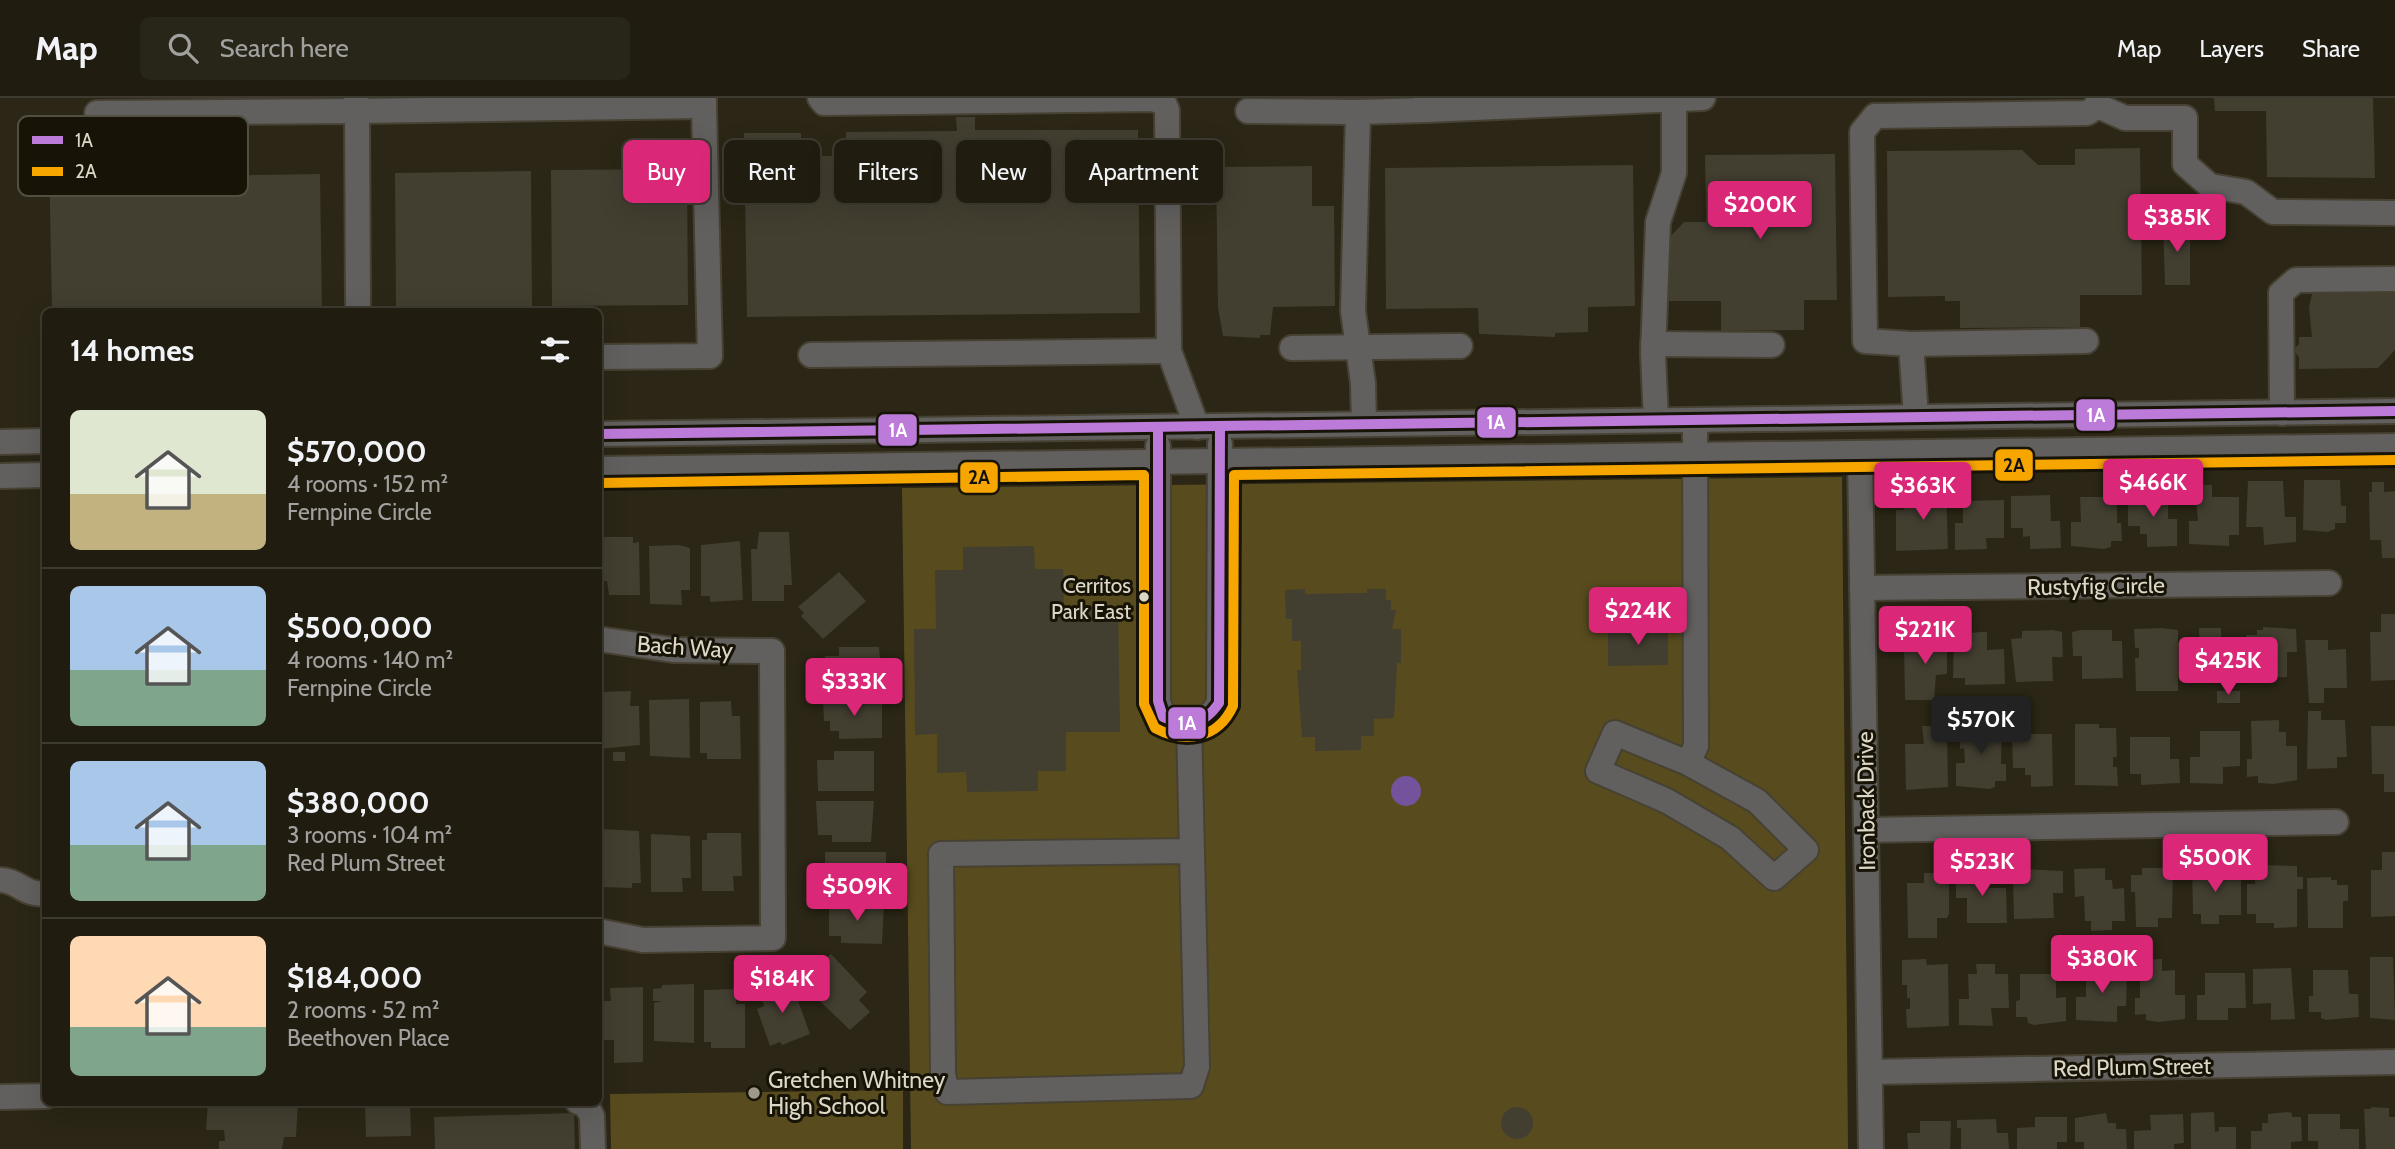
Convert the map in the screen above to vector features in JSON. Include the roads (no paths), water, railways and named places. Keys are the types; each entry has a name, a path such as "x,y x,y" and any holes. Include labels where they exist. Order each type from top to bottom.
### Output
{"street":[{"path":"820,98 824,103 1153,99 1164,103 1167,110 1170,351 1208,426 1220,461 1219,703 1210,718 1198,724 1175,724 1164,717 1158,701 1158,427"},
{"path":"1248,111 1358,112 1426,104 1703,98"},
{"path":"1656,421 1653,344 1658,222 1674,173 1674,100"},
{"path":"97,113 356,105 704,102 710,356 602,357"},
{"path":"2086,341 1911,344 1866,341 1862,132 1875,116 2087,113 2098,102 2125,118 2185,108 2185,164 2210,186 2246,192 2273,212 2395,213"},
{"path":"356,105 358,308"},
{"path":"1358,112 1353,311 1364,424"},
{"path":"2281,413 2281,293 2296,280 2395,279"},
{"path":"1653,344 1772,345"},
{"path":"1911,344 1916,417"},
{"path":"1292,348 1460,346"},
{"path":"811,355 1170,351"},
{"path":"602,435 2395,411"},
{"path":"1688,763 1696,746 1697,734 1695,420"},
{"path":"0,442 42,441"},
{"path":"602,468 2395,446"},
{"name":"Ironback Drive","path":"1860,453 1871,1149"},
{"path":"0,476 42,475"},
{"name":"Rustyfig Circle","path":"1862,588 2329,583"},
{"name":"Bach Way","path":"602,640 673,650 772,652 773,938 643,940 602,932"},
{"path":"1189,724 1192,851 1197,1067 1191,1086 947,1092 943,1074 941,854 1192,851"},
{"path":"1615,733 1688,763 1757,801 1806,850 1774,878 1730,838 1667,801 1598,771 1615,733"},
{"path":"1866,830 2336,822"},
{"path":"0,880 8,880 38,894"},
{"name":"Red Plum Street","path":"1870,1072 2395,1062"},
{"path":"0,1097 42,1096"},
{"path":"587,1106 592,1116 593,1149"}],"place":[{"name":"Cerritos Park East","path":"1144,597"},
{"name":"Gretchen Whitney High School","path":"754,1093"}]}
